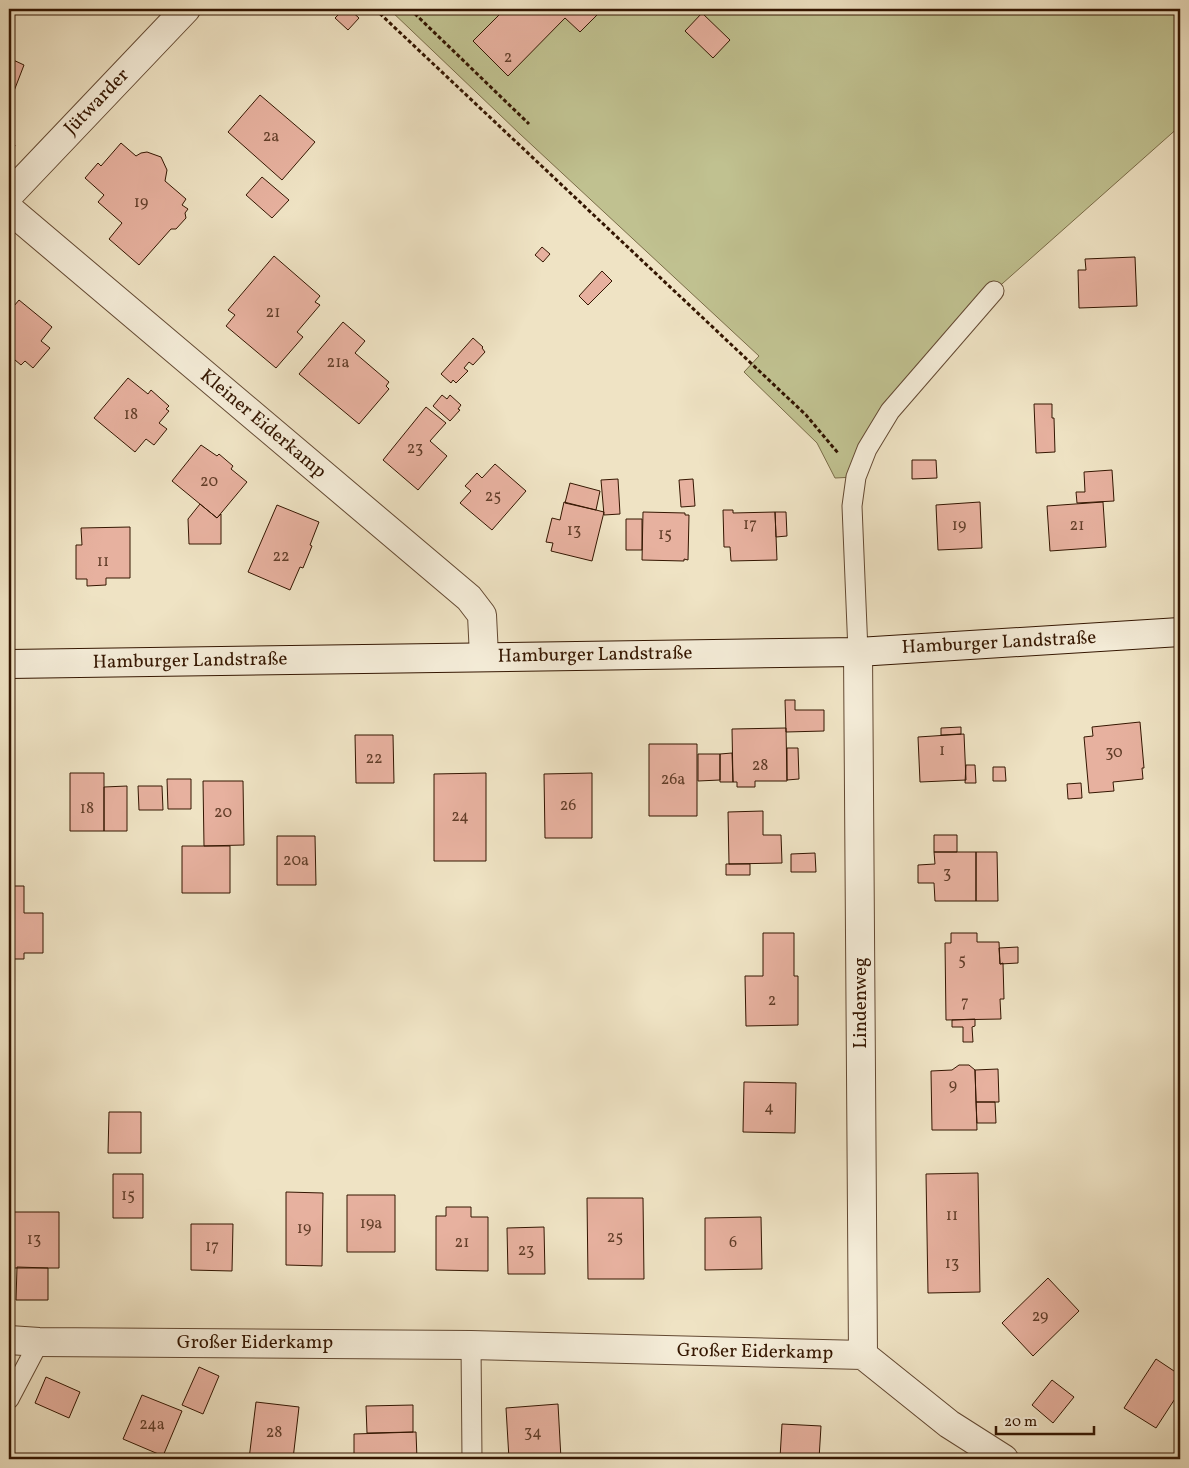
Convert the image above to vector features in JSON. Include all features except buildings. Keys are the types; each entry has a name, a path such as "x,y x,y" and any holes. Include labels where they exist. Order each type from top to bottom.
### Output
{"street":[{"name":"Jütwarder","path":"9,195 186,9"},
{"name":"Kleiner Eiderkamp","path":"9,209 470,598 482,615 484,656"},
{"name":"Hamburger Landstraße","path":"9,664 858,652 1180,632"},
{"name":"Lindenweg","path":"858,652 863,1355"},
{"name":"Großer Eiderkamp","path":"9,1340 39,1342 471,1345 863,1355"},
{"path":"863,1355 948,1424 1004,1459"}],"lane":[{"path":"858,652 852,506 856,477 867,450 890,411 994,291"},
{"path":"9,1399 39,1342"},
{"path":"471,1345 472,1459"}],"path":[{"path":"375,9 806,415 856,477"},
{"path":"410,9 529,124"}],"green space":[{"path":"389,9 1180,9 1180,126 994,291 890,411 856,477 835,478 817,443 744,372 759,356 520,134"}]}
